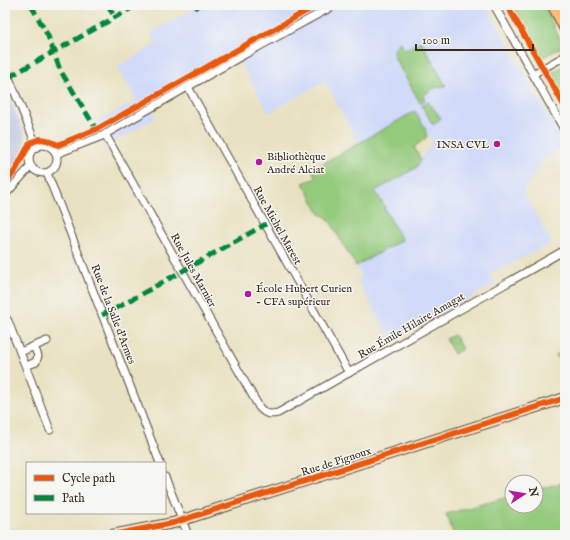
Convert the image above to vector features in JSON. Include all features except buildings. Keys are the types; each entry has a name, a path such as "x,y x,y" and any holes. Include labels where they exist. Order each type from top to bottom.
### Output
{"main road":[{"path":"553,5 565,28"},
{"name":"Rue de Pignoux","path":"112,535 182,520 565,398"}],"street":[{"path":"56,154 105,134 335,5"},
{"path":"494,5 565,131"},
{"path":"533,74 565,56"},
{"path":"5,68 37,147"},
{"name":"Rue Michel Marest","path":"188,87 349,373"},
{"name":"Rue Jules Marnier","path":"105,134 259,407 267,414"},
{"path":"42,145 48,146 53,149 56,154 57,161 54,168 47,173 41,173 31,166 29,160 30,155 32,150 37,147 42,145"},
{"path":"5,195 31,166"},
{"name":"Rue de la Salle d'Armes","path":"47,173 160,462"},
{"name":"Rue Émile Hilaire Amagat","path":"267,414 278,413 565,250"},
{"path":"5,317 26,366 50,430"},
{"path":"20,352 47,341"},
{"path":"26,366 36,362 38,356 34,346"},
{"path":"166,480 188,535"}],"shaded area":[{"path":"200,5 486,5 565,146 545,158 523,192 552,243 489,273 495,284 418,328 391,339 357,280 362,277 328,218 416,168 432,141 415,112 358,143 325,81 269,113 238,58 152,108 156,118 105,147 95,122 137,100 117,67 157,44 151,33"},
{"path":"5,86 24,134 25,142 16,166 5,181"}],"green space":[{"path":"513,5 543,5 562,43 562,47 542,58"},
{"path":"421,41 446,86 437,87 424,95 425,97 423,98 425,100 421,104 394,57 394,51 400,42 405,50"},
{"path":"565,65 565,97 551,73"},
{"path":"428,102 441,118 433,125 422,106"},
{"path":"415,111 425,128 427,137 414,147 421,160 416,168 375,191 402,240 356,266 328,218 320,214 303,183 316,178 312,170"},
{"path":"454,335 462,349 454,354 446,339"},
{"path":"565,351 565,373 556,355"},
{"path":"565,482 565,535 454,535 446,514 504,498 504,514 544,514 544,488"}],"marked path":[{"path":"31,5 48,36 60,70 101,137"},
{"path":"108,5 115,18"},
{"path":"9,77 137,5"},
{"path":"196,5 198,9"},
{"path":"102,315 266,224"}],"cycle path":[{"path":"5,183 15,171 30,143 40,139 47,140 58,145 97,129 317,5"},
{"path":"507,5 565,107"},
{"path":"112,535 173,523 565,398"}],"place":[{"name":"INSA CVL","path":"497,144"},
{"name":"Bibliothèque André Alciat","path":"259,162"},
{"name":"École Hubert Curien - CFA supérieur","path":"248,294"}]}
